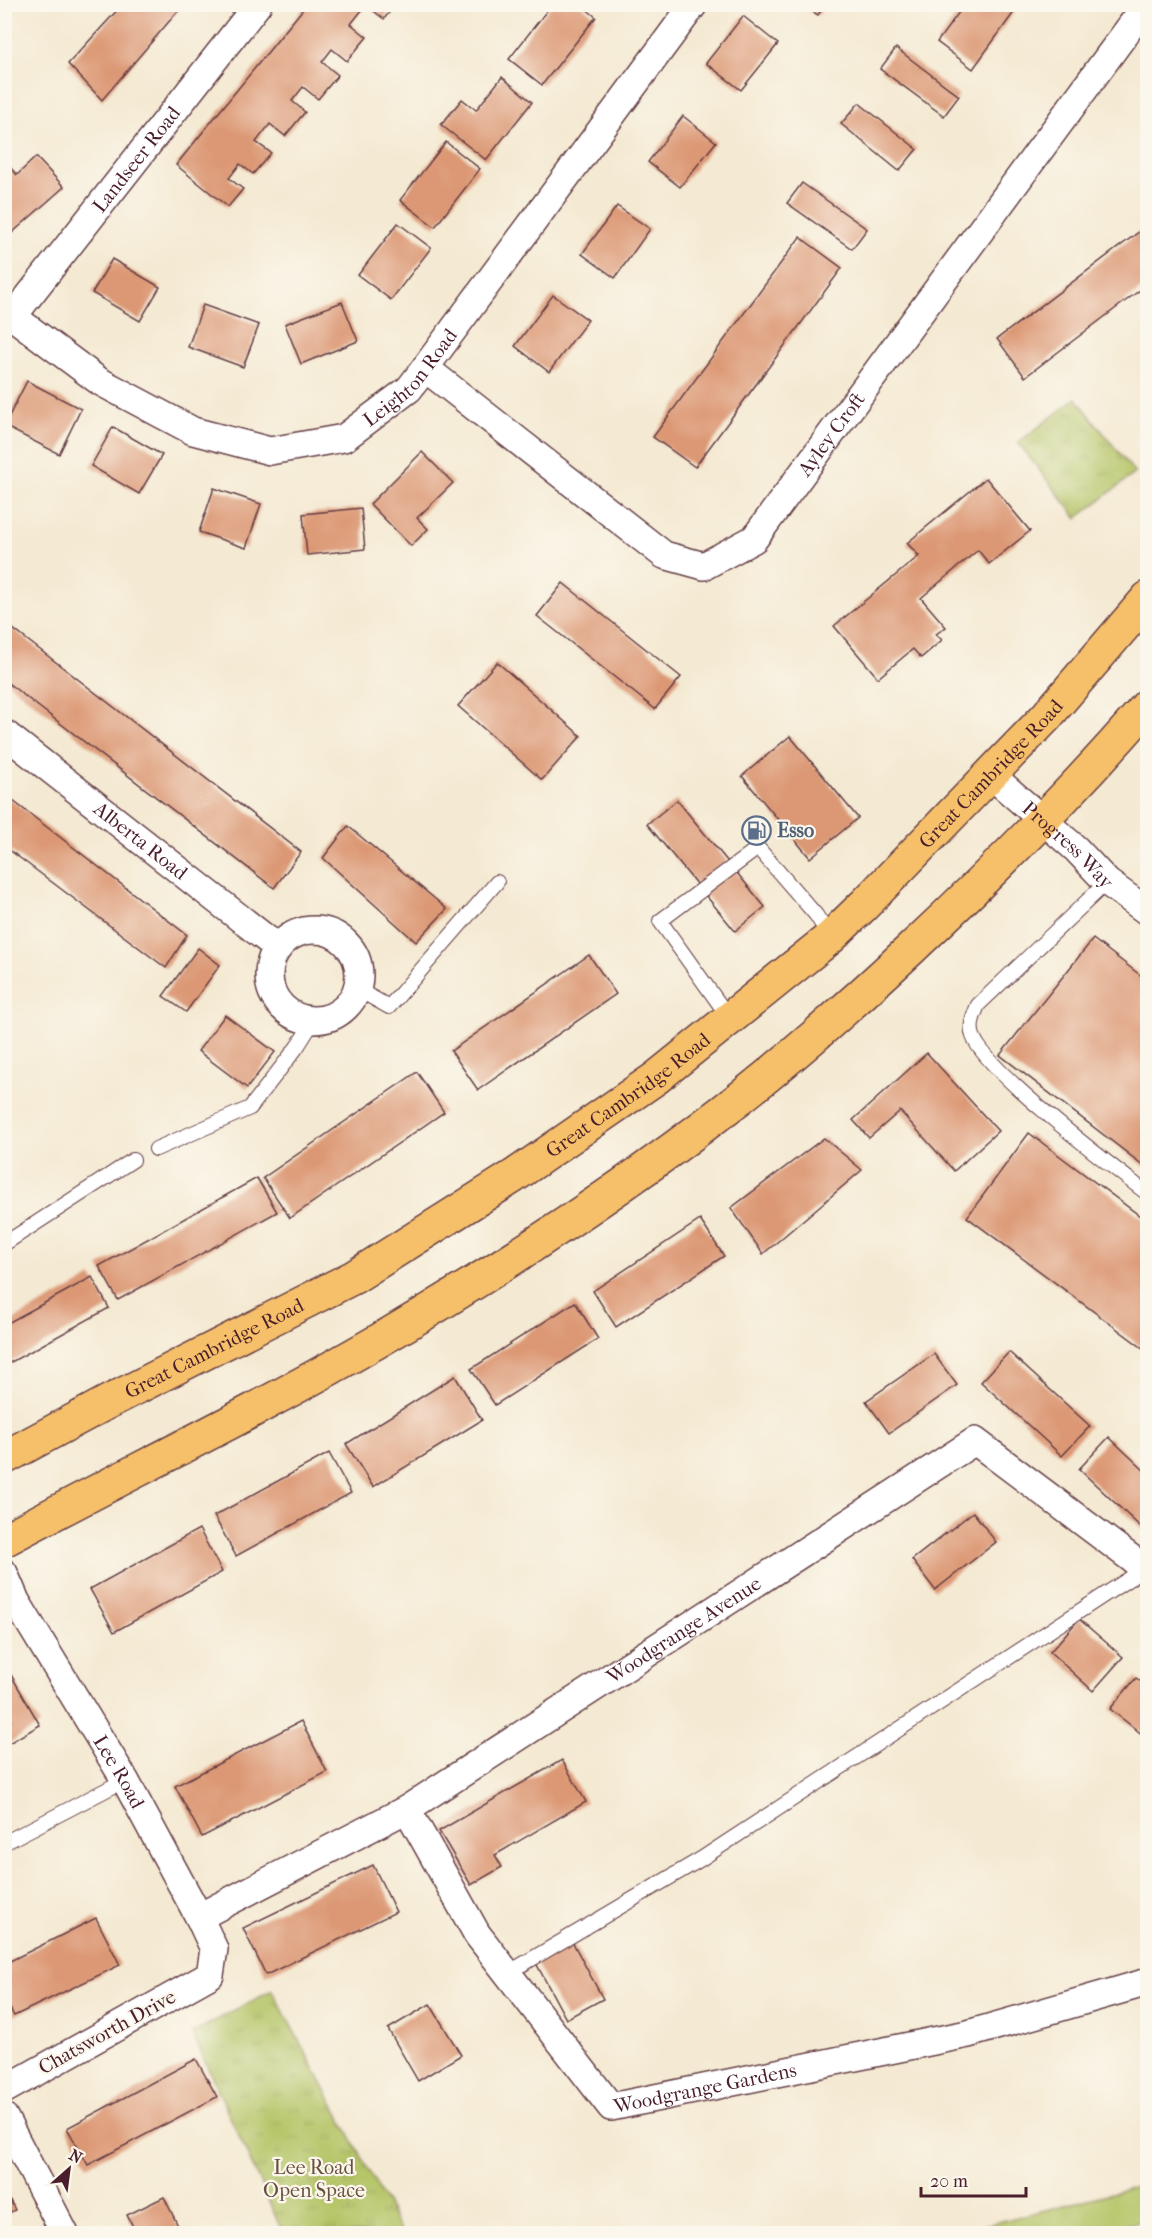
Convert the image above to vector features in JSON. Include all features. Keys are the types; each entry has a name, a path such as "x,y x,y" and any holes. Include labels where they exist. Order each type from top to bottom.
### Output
{"highway":[{"name":"Great Cambridge Road","path":"4,1458 108,1402 354,1277 587,1127 656,1078 831,937 1046,717 1148,598"},
{"path":"4,1540 270,1402 368,1347 485,1276 673,1148 773,1072 850,1006 1044,821 1148,705"}],"street":[{"name":"Landseer Road","path":"9,313 258,4"},
{"name":"Leighton Road","path":"9,313 99,381 193,431 270,451 344,438 408,388 425,368 694,4"},
{"name":"Ayley Croft","path":"425,368 664,555 704,566 754,539 1147,4"},
{"name":"Alberta Road","path":"4,733 278,948"},
{"name":"Progress Way","path":"991,775 1044,821 1107,882 1148,912"},
{"path":"301,932 328,932 346,944 357,961 357,989 351,1001 328,1018 314,1020 287,1011 278,1000 269,974 278,948 288,938 301,932"},
{"name":"Woodgrange Avenue","path":"199,1917 407,1809 975,1441 1146,1570"},
{"name":"Lee Road","path":"4,1573 10,1604 125,1780 199,1917 214,1949 210,1975"},
{"name":"Woodgrange Gardens","path":"407,1809 477,1934 611,2107 968,2034 1148,1982"},
{"name":"Chatsworth Drive","path":"4,2090 210,1975"},
{"path":"4,2117 65,2234"}],"lane":[{"path":"730,1019 660,921 758,848 816,915 831,937"},
{"path":"357,989 389,1007 497,882"},
{"path":"1107,882 978,1005 972,1022 973,1037 996,1069 1148,1194"},
{"path":"156,1149 250,1108 297,1047 314,1020"},
{"path":"4,1244 133,1160"},
{"path":"508,1973 701,1859 1146,1570"},
{"path":"4,1843 125,1780"}],"green space":[{"path":"1076,398 1135,473 1077,518 1018,443"},
{"name":"Lee Road Open Space","path":"272,1990 402,2233 283,2233 192,2033"},
{"path":"1147,2184 1147,2220 1094,2233 955,2233"}],"building":[{"path":"123,4 184,4 102,100 68,64"},
{"path":"307,4 396,4 384,19 366,5 351,24 367,37 347,61 332,49 322,62 338,75 318,99 303,87 292,101 305,112 285,136 270,124 256,142 271,153 253,174 240,164 229,178 243,189 228,207 176,165"},
{"path":"552,4 580,4 596,17 542,85 509,59"},
{"path":"965,4 1020,4 973,69 937,42"},
{"path":"801,5 825,5 818,15"},
{"path":"743,16 778,44 741,90 706,63"},
{"path":"896,48 959,96 944,116 880,69"},
{"path":"502,77 532,102 486,160 441,125 462,99 476,110"},
{"path":"859,103 917,149 899,171 841,124"},
{"path":"683,116 716,142 680,187 648,162"},
{"path":"446,142 480,169 435,227 400,200"},
{"path":"36,157 64,187 12,233 4,225 4,161 17,175"},
{"path":"802,183 867,229 852,249 787,203"},
{"path":"617,206 650,229 615,278 582,254"},
{"path":"398,223 431,248 391,300 358,275"},
{"path":"1148,225 1148,284 1025,377 997,339"},
{"path":"800,237 842,268 695,467 653,437"},
{"path":"112,259 160,287 140,321 92,293"},
{"path":"553,295 588,320 549,372 515,346"},
{"path":"342,302 358,341 301,364 285,324"},
{"path":"203,305 259,325 243,367 188,347"},
{"path":"27,381 81,409 59,454 4,426"},
{"path":"113,427 162,455 139,494 91,466"},
{"path":"422,452 453,483 417,518 428,529 411,546 370,504"},
{"path":"986,478 1030,531 989,564 978,550 921,598 946,627 936,634 942,640 921,658 913,649 878,678 834,626 919,556 907,543"},
{"path":"214,488 261,504 246,548 199,532"},
{"path":"361,508 365,549 307,555 303,514"},
{"path":"563,583 681,677 655,709 537,616"},
{"path":"4,622 301,852 274,888 4,680"},
{"path":"497,662 581,736 542,780 458,706"},
{"path":"790,736 858,818 810,858 742,776"},
{"path":"4,794 187,935 166,968 4,846"},
{"path":"677,800 765,907 735,931 647,824"},
{"path":"348,826 447,909 416,942 323,858"},
{"path":"1093,939 1148,981 1148,1169 1000,1055"},
{"path":"198,948 220,965 186,1012 163,996"},
{"path":"589,955 616,994 478,1090 451,1051"},
{"path":"225,1015 275,1052 247,1088 198,1051"},
{"path":"927,1053 998,1131 954,1171 900,1111 869,1138 853,1120"},
{"path":"417,1072 444,1112 290,1218 263,1178"},
{"path":"1029,1133 1148,1222 1148,1352 967,1217"},
{"path":"824,1138 862,1170 763,1254 731,1208"},
{"path":"257,1178 277,1212 118,1300 99,1266"},
{"path":"700,1220 724,1256 616,1327 593,1291"},
{"path":"92,1277 109,1308 4,1366 4,1325"},
{"path":"575,1302 598,1339 495,1405 471,1369"},
{"path":"1009,1352 1090,1426 1062,1456 981,1382"},
{"path":"934,1354 957,1385 889,1433 866,1401"},
{"path":"455,1376 482,1420 373,1487 346,1444"},
{"path":"1109,1437 1148,1474 1148,1534 1079,1469"},
{"path":"329,1453 351,1493 236,1556 214,1516"},
{"path":"973,1512 996,1542 935,1590 912,1560"},
{"path":"199,1529 222,1572 114,1632 90,1589"},
{"path":"1079,1619 1123,1657 1093,1691 1050,1652"},
{"path":"11,1675 40,1725 4,1746 4,1725 11,1721 4,1708 4,1678"},
{"path":"1136,1678 1148,1687 1148,1739 1110,1709"},
{"path":"301,1721 327,1772 202,1837 175,1786"},
{"path":"562,1760 586,1802 495,1855 502,1867 471,1885 439,1831"},
{"path":"373,1865 396,1912 266,1975 243,1928"},
{"path":"96,1918 120,1965 14,2016 4,1997 4,1964"},
{"path":"573,1943 603,1999 566,2019 536,1963"},
{"path":"430,2004 461,2055 418,2081 388,2029"},
{"path":"196,2059 217,2097 88,2165 67,2128"},
{"path":"4,2189 15,2210 4,2215"},
{"path":"164,2197 182,2234 137,2234 127,2215"}],"place":[{"name":"Esso","path":"756,830"}]}
